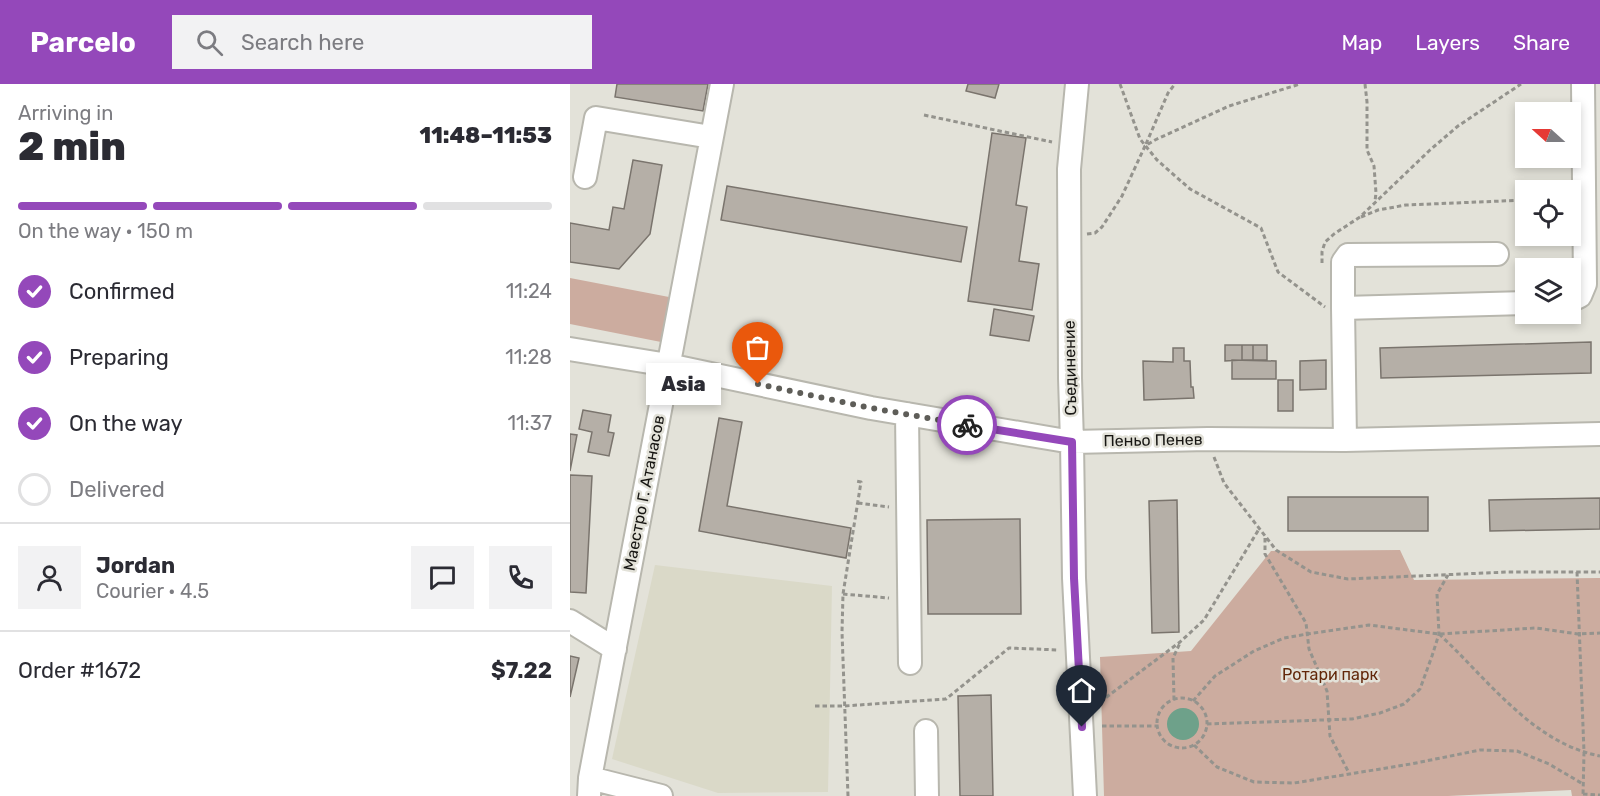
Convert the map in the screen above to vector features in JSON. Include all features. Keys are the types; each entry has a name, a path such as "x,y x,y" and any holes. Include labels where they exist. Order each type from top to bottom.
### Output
{"street":[{"name":"Маестро Г. Атанасов","path":"590,787 722,84"},
{"name":"Съединение","path":"1077,84 1069,169 1068,237 1074,578 1085,796"},
{"path":"1581,294 1585,284 1583,84"},
{"path":"585,177 596,118 711,137"},
{"path":"1345,440 1332,307 1343,262 1348,255 1497,254"},
{"path":"1332,307 1515,303"},
{"name":"Пеньо Пенев","path":"570,349 668,365 871,408 1072,442 1208,439 1345,440 1600,434"},
{"path":"906,414 910,663"},
{"path":"570,621 615,649"},
{"path":"926,731 927,796"},
{"path":"590,787 661,796"}],"path":[{"path":"1120,84 1140,139 1157,160 1190,189 1261,228 1278,272 1332,307"},
{"path":"1068,237 1095,233 1102,227 1122,196 1168,93 1175,84"},
{"path":"1145,146 1220,109 1300,84"},
{"path":"1365,84 1368,150 1375,176 1374,202"},
{"path":"1360,217 1458,126 1521,84"},
{"path":"924,115 1071,146"},
{"path":"1322,264 1325,242 1360,217 1378,210 1406,205 1515,200"},
{"path":"1322,295 1332,307"},
{"path":"1208,439 1224,483 1259,529 1276,550 1311,572 1348,579 1508,572 1600,572"},
{"path":"848,796 842,632 843,594 861,482 856,481"},
{"path":"858,503 908,509"},
{"path":"1081,716 1180,642 1204,620 1259,529"},
{"path":"1265,536 1264,554 1306,622 1309,649 1327,691 1330,736 1350,775"},
{"path":"1577,572 1584,752 1583,795 1600,795"},
{"path":"1207,724 1352,719 1380,713 1404,704 1420,689 1438,634 1437,594 1448,574"},
{"path":"843,594 909,600"},
{"path":"1193,700 1215,676 1254,651 1284,638 1308,634 1369,626 1438,634 1536,628 1578,634 1600,633"},
{"path":"1438,634 1516,711 1543,731 1584,752 1600,756"},
{"path":"1174,700 1173,658 1180,642"},
{"path":"815,706 946,699 1009,648 1078,650"},
{"path":"1174,700 1193,700 1203,710 1207,724 1201,740 1186,748 1170,746 1159,734 1157,726 1161,710 1174,700"},
{"path":"1081,716 1157,726"},
{"path":"1194,745 1217,767 1254,782 1294,783 1350,775 1480,750 1517,751 1549,764 1583,784"}],"shaded area":[{"path":"655,565 832,586 828,792 718,793 612,759"},
{"path":"1183,708 1194,713 1199,724 1194,735 1183,740 1172,735 1167,724 1172,713"}],"green space":[{"path":"570,278 669,297 661,342 570,324"},
{"name":"Ротари парк","path":"1400,550 1414,580 1600,578 1600,796 1572,796 1571,790 1448,796 1104,796 1100,657 1191,651 1271,551"}],"building":[{"path":"617,84 708,84 703,111 615,97"},
{"path":"968,84 999,84 995,98 966,91"},
{"path":"992,133 1026,138 1016,205 1027,207 1019,261 1039,264 1032,310 968,301"},
{"path":"633,160 662,165 650,234 619,269 570,262 570,223 609,230 613,207 624,209"},
{"path":"727,186 967,227 961,262 721,220"},
{"path":"994,309 1034,316 1029,341 990,335"},
{"path":"1591,342 1591,373 1381,378 1380,348"},
{"path":"1225,345 1242,345 1242,360 1225,361"},
{"path":"1242,345 1253,345 1253,360 1242,360"},
{"path":"1253,345 1267,345 1267,360 1253,360"},
{"path":"1173,348 1184,348 1184,361 1190,361 1191,387 1193,387 1194,398 1144,400 1143,361 1173,362"},
{"path":"1232,360 1276,361 1276,379 1232,379"},
{"path":"1326,360 1326,389 1300,390 1300,361"},
{"path":"1278,380 1293,380 1293,411 1278,411"},
{"path":"583,410 611,415 608,432 614,433 609,456 588,452 592,432 579,429"},
{"path":"719,418 742,422 727,506 851,528 846,558 699,531"},
{"path":"570,434 577,435 570,471"},
{"path":"570,475 592,476 586,593 570,592"},
{"path":"1288,497 1428,497 1428,531 1288,531"},
{"path":"1600,498 1600,529 1490,531 1489,500"},
{"path":"1177,500 1179,632 1152,633 1149,501"},
{"path":"1020,519 1021,614 928,614 927,520"},
{"path":"570,656 579,658 570,697"},
{"path":"991,695 993,796 960,796 958,696"}],"way so far":[{"path":"758,384 967,425"}],"place":[{"name":"Asia","path":"758,384"}],"route":[{"path":"967,425 1072,442 1074,578 1082,727"}]}
